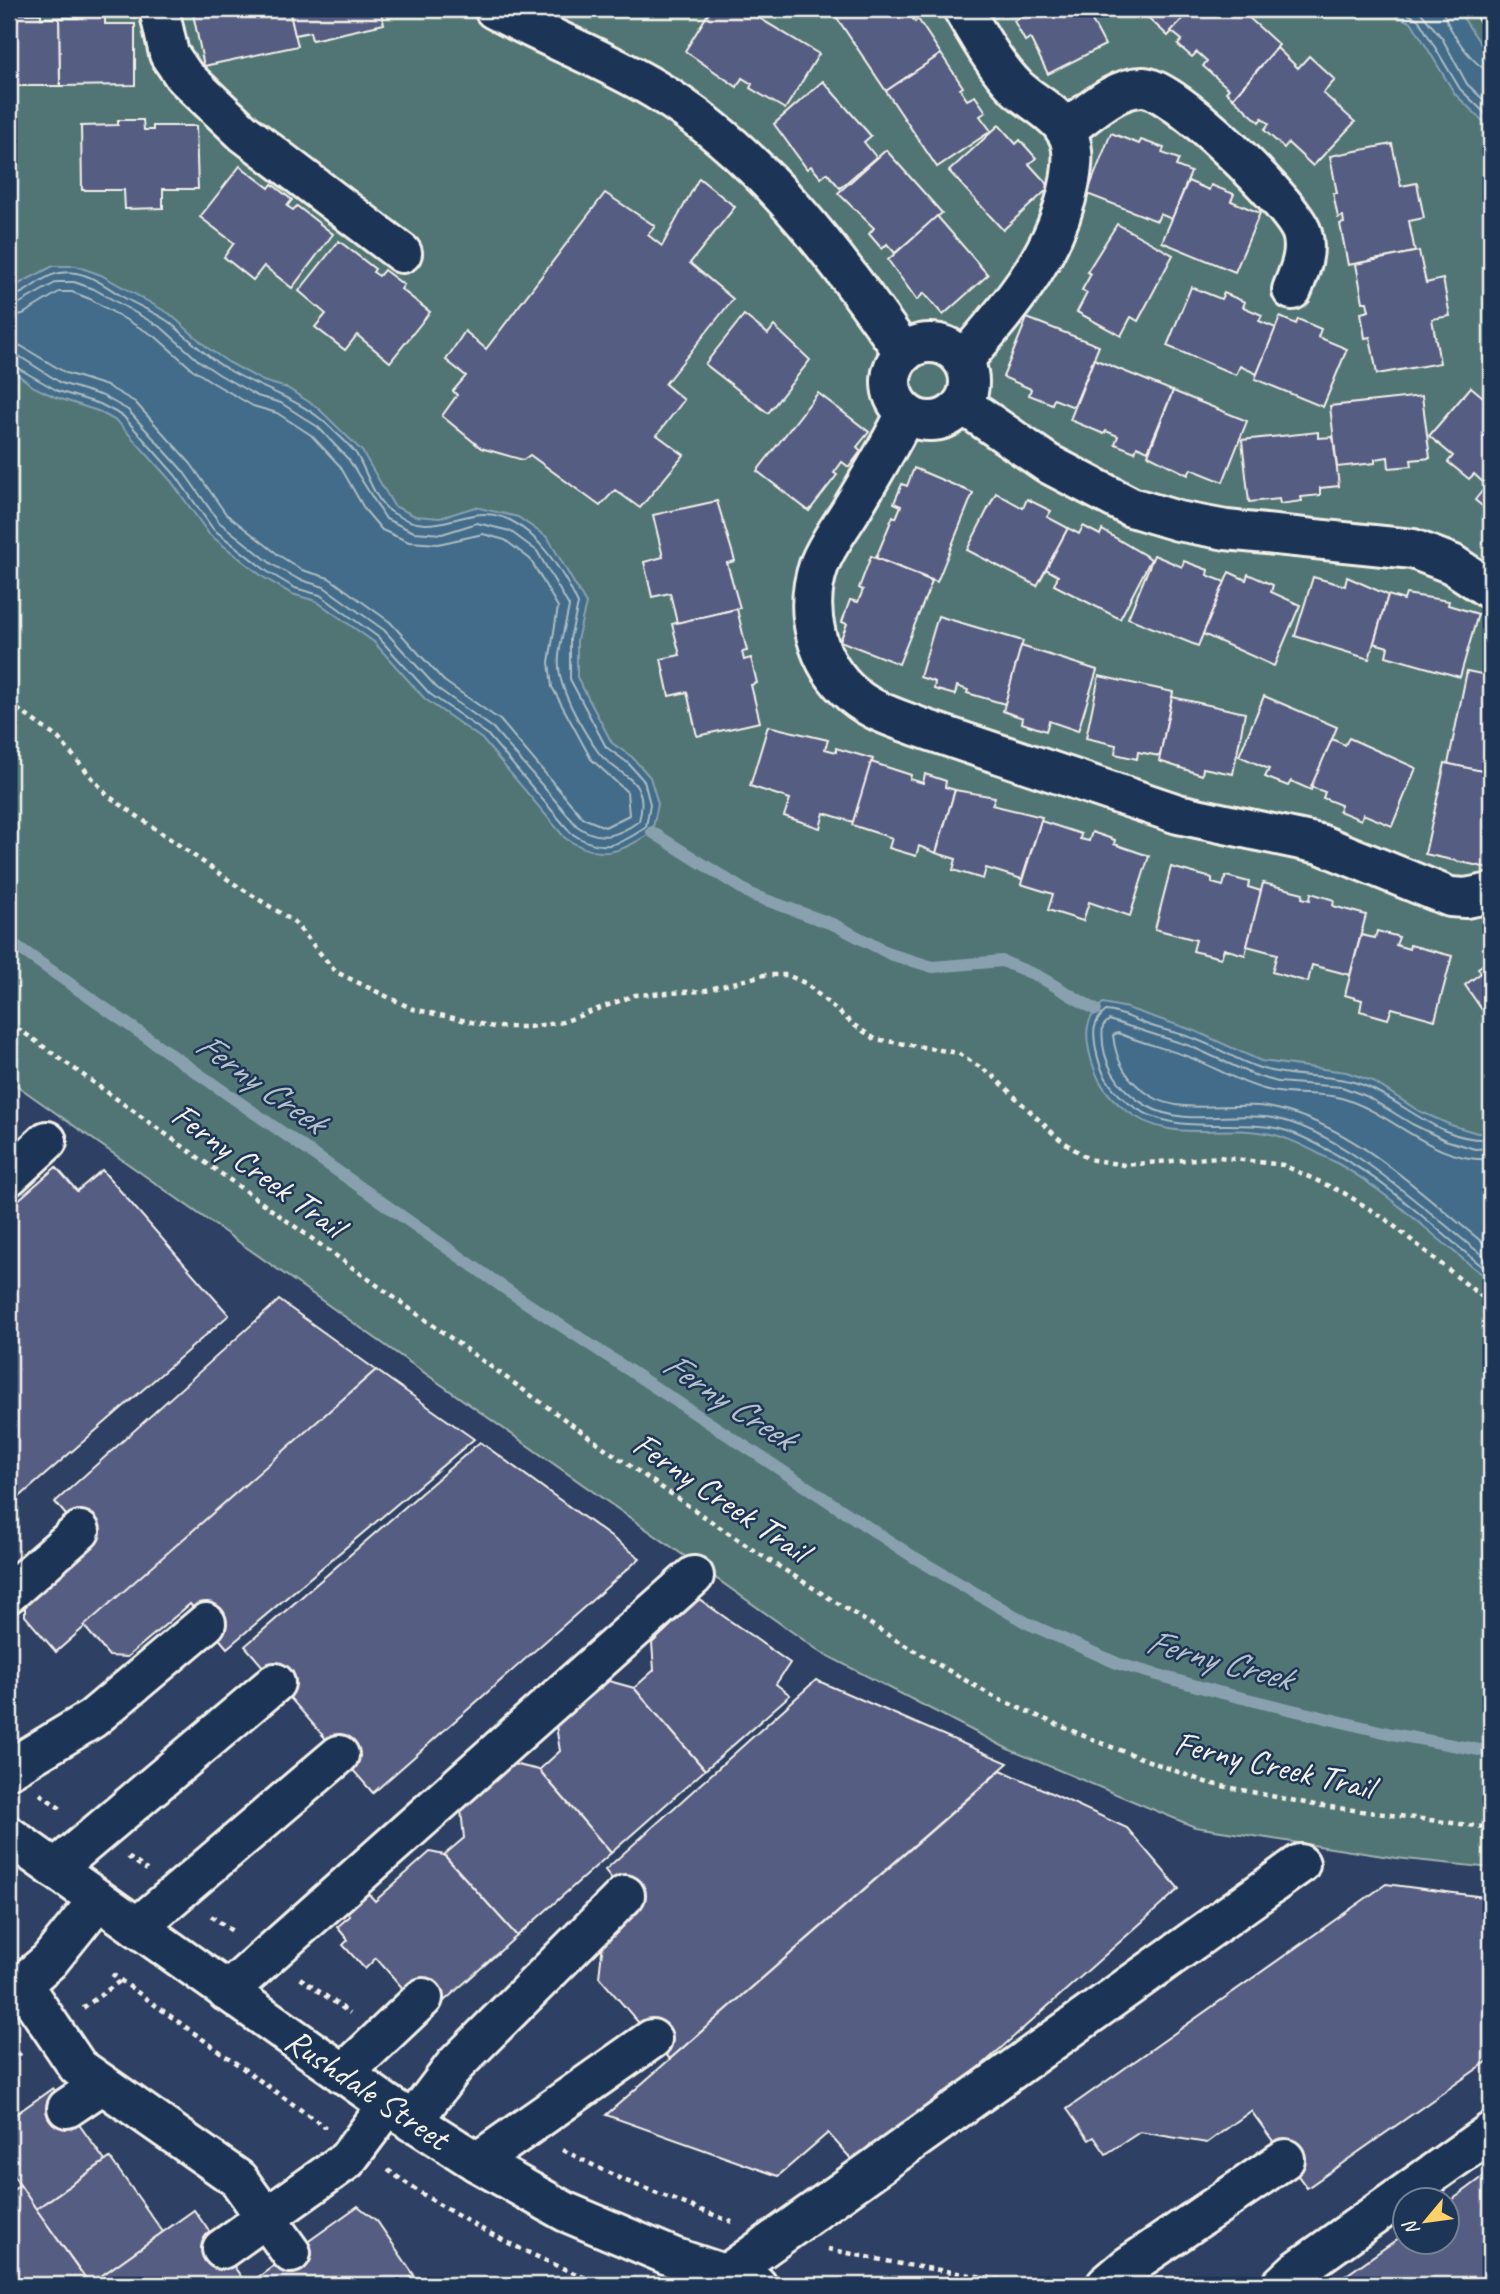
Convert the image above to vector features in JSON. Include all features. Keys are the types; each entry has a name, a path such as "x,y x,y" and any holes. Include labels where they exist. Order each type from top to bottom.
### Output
{"street":[{"path":"159,9 169,54 184,76 244,133 402,253"},
{"path":"494,9 655,89 734,147 768,180 826,247 904,352"},
{"path":"962,9 1014,85 1065,130 1072,148 1073,164 1055,232 1023,288 963,361"},
{"path":"1065,130 1125,91 1147,87 1168,95 1267,185 1295,218 1304,246 1292,290"},
{"path":"942,345 963,361 968,382 962,404 943,418 931,421 906,413 893,395 891,383 897,361 904,352 915,346 942,345"},
{"path":"962,404 1047,463 1131,507 1178,521 1226,530 1413,549 1451,564 1491,590"},
{"path":"906,413 883,457 825,551 815,581 812,614 820,648 839,681 855,697 884,714 916,726 1178,814 1320,844 1450,897 1466,898 1491,894"},
{"path":"9,1176 47,1141"},
{"path":"9,1593 80,1531"},
{"path":"227,1992 694,1576"},
{"path":"9,1769 92,1719 206,1623"},
{"path":"55,1869 275,1683"},
{"path":"137,1927 339,1755"},
{"name":"Rushdale Street","path":"9,1836 342,2074 477,2162 668,2271 741,2280"},
{"path":"741,2280 1300,1864"},
{"path":"222,2249 347,2160 400,2114 455,2065 625,1895"},
{"path":"98,1900 50,1961 16,1990 78,2067 238,2179 291,2253"},
{"path":"342,2074 423,1998"},
{"path":"477,2162 652,2039"},
{"path":"67,2108 102,2085"},
{"path":"1281,2285 1296,2271 1491,2132"},
{"path":"1106,2285 1126,2267 1285,2159"}],"path":[{"path":"1472,9 1491,37"},
{"path":"9,703 58,738 107,795 133,815 236,886 286,915 336,972 413,1009 494,1027 528,1027 563,1022 635,995 702,992 764,975 787,975 805,983 854,1026 875,1039 958,1053 992,1075 1057,1137 1088,1159 1124,1165 1219,1157 1283,1164 1344,1193 1384,1218 1491,1304"},
{"name":"Ferny Creek Trail","path":"9,1021 699,1513 896,1640 996,1698 1098,1742 1208,1783 1315,1805 1491,1828"}],"shaded area":[{"path":"9,1080 822,1653 1008,1749 1195,1827 1396,1858 1491,1868 1491,2285 9,2285"}],"green space":[{"path":"9,9 1491,9 1491,1868 1396,1858 1195,1827 1008,1749 822,1653 9,1080"}],"water":[{"path":"1382,9 1457,9 1491,59 1491,129 1455,94 1412,23"},
{"path":"53,266 76,266 101,275 170,314 228,362 263,381 287,388 317,407 362,451 394,506 415,516 440,518 475,507 518,517 548,538 586,604 577,640 577,677 612,743 632,757 650,777 658,804 652,832 619,850 609,852 589,850 565,838 482,739 425,699 374,642 316,601 292,594 263,577 209,534 171,481 118,422 98,411 34,387 9,368 9,296 13,287"},
{"path":"1103,1003 1127,1008 1195,1031 1261,1061 1346,1072 1372,1081 1419,1111 1451,1125 1477,1133 1491,1133 1491,1281 1376,1188 1304,1146 1279,1136 1251,1131 1195,1131 1159,1127 1141,1120 1123,1108 1102,1085 1088,1047 1090,1021"}],"building":[{"path":"192,9 289,9 298,46 204,66"},
{"path":"289,9 380,9 384,24 312,40 310,32 295,35"},
{"path":"711,9 744,9 819,54 785,109 750,88 752,84 742,78 737,87 685,51"},
{"path":"831,9 916,9 910,14 915,22 918,19 941,54 886,91"},
{"path":"1012,9 1086,9 1105,45 1048,74 1030,38 1025,41 1014,21 1021,17 1017,10 1013,12"},
{"path":"1139,9 1192,9 1168,36"},
{"path":"1192,9 1253,9 1247,16 1279,45 1233,98 1226,92 1229,89 1203,66 1207,61 1197,52 1192,57 1178,45 1182,40 1171,31"},
{"path":"78,13 105,13 105,24 135,24 135,85 60,86 59,18 78,18"},
{"path":"14,14 41,14 41,18 59,18 60,86 9,86 9,21 14,21"},
{"path":"1277,48 1298,68 1309,56 1335,80 1323,93 1355,122 1313,166 1288,143 1284,148 1264,130 1269,124 1262,118 1259,122 1233,98"},
{"path":"941,54 963,87 960,89 967,100 975,96 986,112 980,116 991,131 937,167 886,91"},
{"path":"823,81 871,136 864,142 876,157 840,188 827,173 821,178 811,166 807,169 774,124"},
{"path":"118,120 143,120 144,130 153,130 153,126 196,126 198,189 163,189 163,208 125,209 124,190 82,190 81,126 118,125"},
{"path":"999,125 1016,144 1020,140 1036,158 1029,164 1050,187 1003,230 949,171"},
{"path":"1111,133 1139,144 1141,140 1164,148 1162,153 1179,159 1176,166 1191,172 1172,219 1160,214 1157,221 1087,194"},
{"path":"1392,144 1401,186 1417,183 1424,218 1409,221 1415,252 1348,265 1340,224 1344,223 1343,216 1338,218 1333,193 1337,193 1330,156"},
{"path":"886,150 942,213 895,253 887,244 882,249 869,234 874,228 838,193"},
{"path":"240,166 269,188 272,184 292,200 287,206 293,210 297,206 333,234 292,288 264,266 253,280 224,257 234,243 200,217"},
{"path":"699,178 735,207 690,263 733,299 665,384 684,400 657,435 684,455 640,508 615,490 600,506 530,455 523,460 481,448 442,416 457,395 453,391 466,376 446,360 465,331 486,349 605,193 655,226 648,235 662,246"},
{"path":"1188,181 1209,190 1211,185 1234,194 1231,201 1260,213 1235,272 1162,242"},
{"path":"937,216 988,275 943,315 924,293 917,300 888,260"},
{"path":"1117,224 1173,255 1138,321 1131,317 1121,336 1077,312 1087,293 1082,290 1091,274 1087,272"},
{"path":"339,241 375,269 373,272 379,276 384,270 404,285 401,289 430,312 390,362 357,335 345,350 315,327 326,314 299,291"},
{"path":"1419,251 1426,283 1443,279 1450,316 1432,319 1440,363 1377,374 1370,337 1365,338 1361,313 1369,311 1367,302 1363,302 1356,264"},
{"path":"1191,287 1221,299 1224,293 1245,302 1243,307 1262,315 1259,321 1276,328 1257,374 1240,366 1236,375 1167,346"},
{"path":"744,315 768,334 774,326 810,360 768,413 705,364"},
{"path":"1280,317 1296,324 1298,319 1321,329 1318,337 1347,349 1323,407 1255,379"},
{"path":"1027,318 1099,346 1074,407 1054,399 1052,404 1029,395 1031,389 1003,377"},
{"path":"1094,359 1173,391 1148,451 1137,446 1135,452 1115,444 1118,436 1106,431 1104,434 1070,420"},
{"path":"1471,387 1489,402 1491,400 1491,480 1487,486 1474,474 1469,479 1448,462 1453,456 1429,436"},
{"path":"1173,391 1247,421 1223,482 1191,469 1188,475 1148,455"},
{"path":"818,393 869,432 857,447 861,451 849,467 842,462 834,473 837,475 809,511 757,471"},
{"path":"1422,396 1430,458 1411,460 1412,466 1389,468 1388,457 1375,459 1375,463 1337,467 1330,406"},
{"path":"1318,432 1318,438 1333,437 1339,486 1320,488 1320,495 1301,497 1302,501 1280,504 1279,499 1249,502 1242,440"},
{"path":"914,468 973,493 937,582 876,558 893,516 896,518 901,506 894,503 902,484 907,486"},
{"path":"1491,480 1491,519 1485,514 1487,510 1475,500"},
{"path":"996,493 1023,508 1027,499 1051,511 1047,517 1068,528 1037,586 967,550"},
{"path":"717,501 735,561 727,563 740,608 677,623 670,593 652,597 644,562 663,557 653,515"},
{"path":"1083,526 1100,535 1102,530 1151,559 1120,619 1054,585 1058,576 1046,569 1068,528 1079,534"},
{"path":"1154,555 1182,567 1184,561 1208,570 1207,575 1225,582 1198,646 1128,618"},
{"path":"871,556 932,581 899,664 840,641 847,624 842,622 850,600 858,602 863,590 859,588"},
{"path":"1229,572 1246,580 1248,574 1273,585 1271,592 1300,605 1274,666 1203,634"},
{"path":"1313,577 1345,586 1347,577 1388,595 1369,659 1295,636"},
{"path":"1406,594 1449,601 1448,605 1478,614 1460,677 1386,656 1388,647 1374,643 1388,595 1404,600"},
{"path":"737,609 747,651 742,652 744,660 751,658 757,683 751,685 760,722 697,736 687,692 669,696 661,659 680,655 672,624"},
{"path":"938,616 1023,641 1005,704 967,693 968,690 957,686 955,695 934,689 935,682 920,677"},
{"path":"1021,646 1097,670 1078,731 1049,721 1046,731 1022,723 1023,718 1003,711"},
{"path":"1467,671 1491,676 1491,773 1448,764"},
{"path":"1099,676 1173,692 1160,756 1138,752 1137,759 1115,754 1116,745 1086,738"},
{"path":"1264,696 1337,727 1311,790 1291,781 1288,786 1265,777 1269,769 1239,756"},
{"path":"1172,697 1245,713 1233,774 1203,768 1202,775 1159,761"},
{"path":"768,726 828,740 825,749 836,752 836,748 873,759 853,822 824,813 820,828 784,816 790,799 750,786"},
{"path":"1349,738 1416,768 1392,826 1363,814 1361,820 1339,811 1341,805 1323,798 1325,792 1311,787 1332,739 1345,745"},
{"path":"871,762 911,775 910,779 923,783 925,774 946,781 945,787 955,790 936,853 919,846 916,856 889,848 892,838 852,825"},
{"path":"1445,763 1491,773 1491,854 1488,868 1425,854"},
{"path":"955,790 995,797 992,805 1042,817 1022,879 986,868 983,879 953,870 956,859 936,853"},
{"path":"1041,821 1081,834 1080,839 1089,841 1092,832 1115,840 1114,844 1149,856 1130,916 1089,902 1083,921 1048,910 1053,894 1021,884"},
{"path":"1171,867 1212,878 1212,883 1223,886 1226,876 1249,882 1248,887 1261,891 1245,955 1224,949 1221,958 1193,951 1196,940 1155,929"},
{"path":"1263,883 1303,893 1302,898 1310,900 1311,893 1334,900 1333,906 1366,915 1350,975 1312,965 1308,982 1272,972 1277,954 1247,946"},
{"path":"1377,931 1399,937 1396,945 1409,949 1410,945 1452,956 1435,1020 1392,1008 1388,1019 1360,1011 1362,1000 1345,995 1361,935 1375,938"},
{"path":"1491,959 1491,1023 1465,985 1481,973 1478,968"},
{"path":"56,1167 77,1191 102,1170 229,1315 9,1506 9,1208"},
{"path":"279,1300 376,1370 56,1652 25,1616 25,1597 88,1541 55,1502"},
{"path":"376,1370 474,1439 227,1648 190,1604 127,1657 109,1656 84,1626"},
{"path":"480,1442 640,1558 373,1793 245,1646"},
{"path":"699,1599 790,1663 776,1684 790,1695 705,1770 634,1688 654,1670 652,1643"},
{"path":"816,1680 1008,1763 670,2059 599,1977 603,1943 638,1912 605,1870"},
{"path":"609,1681 634,1688 705,1770 611,1853 539,1770 560,1751 556,1726"},
{"path":"513,1764 539,1770 611,1853 517,1936 444,1855 464,1838 461,1810"},
{"path":"1001,1770 1127,1828 1179,1889 953,2091 853,2161 828,2133 778,2176 606,2115"},
{"path":"430,1852 444,1855 517,1936 434,2010 406,1992 376,1958 365,1969 343,1945 348,1940 337,1927 350,1916 346,1911 367,1892 375,1901"},
{"path":"1386,1884 1491,1898 1491,2059 1307,2188 1251,2111 1207,2143 1140,2132 1106,2154 1094,2137 1089,2140 1067,2109"},
{"path":"53,2088 105,2161 36,2209 9,2169 9,2119"},
{"path":"110,2158 163,2232 90,2284 36,2209"},
{"path":"1491,2171 1491,2285 1364,2285 1338,2281 1392,2243 1392,2256 1462,2256 1462,2193"},
{"path":"20,2185 90,2285 9,2285 9,2193"},
{"path":"358,2206 377,2221 414,2275 399,2285 247,2285"},
{"path":"194,2210 247,2285 90,2285 90,2284"}],"waterway":[{"path":"652,832 752,895 835,925 890,954 933,967 1002,961 1038,976 1096,1010"},
{"name":"Ferny Creek","path":"9,941 510,1292 912,1556 1027,1623 1119,1664 1218,1692 1392,1734 1491,1752"}]}
